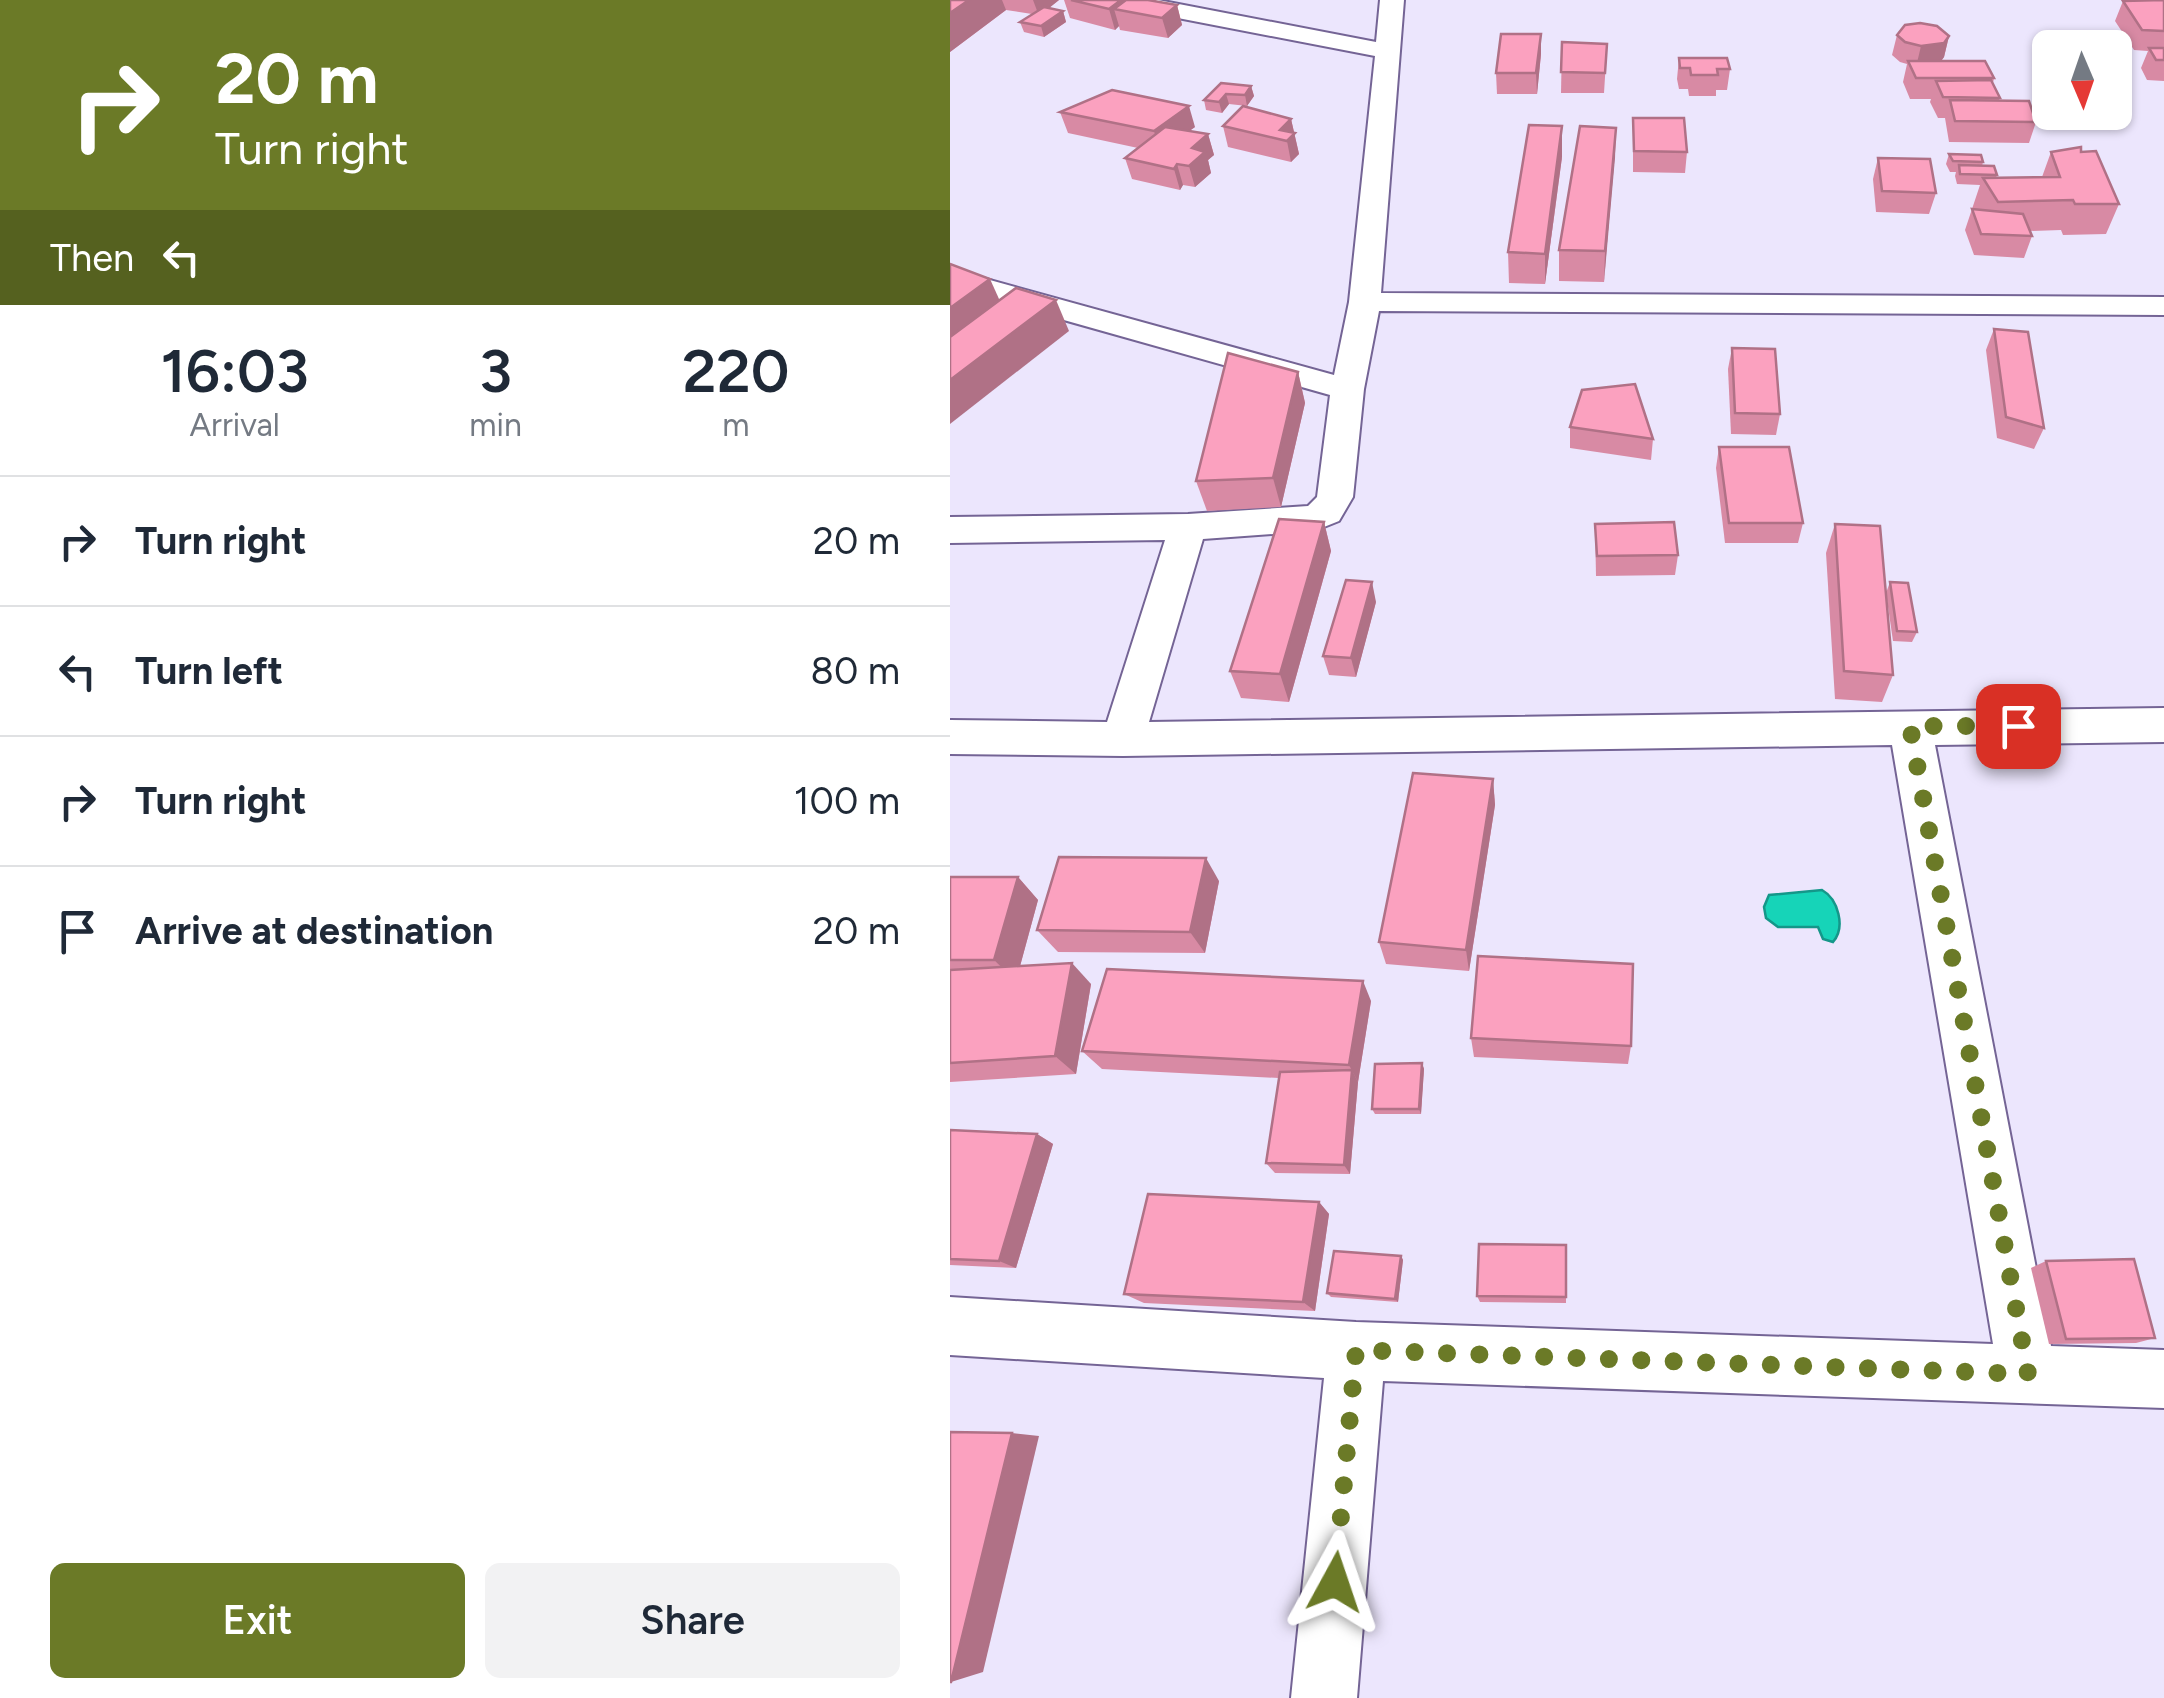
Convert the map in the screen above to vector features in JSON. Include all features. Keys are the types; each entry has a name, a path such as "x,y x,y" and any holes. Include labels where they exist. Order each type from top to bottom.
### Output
{"street":[{"path":"1121,0 1387,51"},
{"path":"950,530 1188,527 1314,518 1326,512 1335,497 1347,389 1365,302 1392,0"},
{"path":"950,278 1347,389"},
{"path":"1365,302 2164,306"},
{"path":"1123,739 1188,527"},
{"path":"950,737 1123,739 2164,725"},
{"path":"1910,726 2028,1374"},
{"path":"950,1326 1356,1350 2164,1379"},
{"path":"1324,1698 1356,1350"}],"shaded area":[{"path":"1822,890 1838,914 1839,929 1833,942 1823,939 1818,927 1778,927 1766,918 1764,907 1769,895"}],"building":[{"path":"950,0 969,0 950,13"},
{"path":"1071,0 1121,0 1109,9"},
{"path":"1126,0 1177,5 1162,18 1114,9"},
{"path":"2164,0 2164,31 2142,30 2123,1"},
{"path":"1044,7 1063,11 1041,26 1020,22"},
{"path":"1905,25 1937,26 1949,36 1944,43 1921,46 1905,42 1897,35"},
{"path":"1501,34 1541,34 1536,73 1496,73"},
{"path":"1562,42 1607,44 1605,73 1561,72"},
{"path":"2149,48 2164,48 2164,60 2156,60"},
{"path":"1679,58 1727,58 1730,69 1717,69 1718,75 1691,75 1690,68 1680,68"},
{"path":"1908,61 1985,61 1994,78 1916,78"},
{"path":"1991,80 2000,98 1943,97 1936,81"},
{"path":"1221,83 1251,86 1245,95 1226,94 1219,102 1204,100"},
{"path":"1112,90 1189,106 1154,131 1060,112"},
{"path":"1950,100 2029,101 2032,110 2032,122 1955,121"},
{"path":"1243,106 1291,119 1280,130 1295,133 1287,141 1223,126"},
{"path":"1633,118 1684,118 1687,152 1634,151"},
{"path":"1529,125 1562,126 1545,254 1508,252"},
{"path":"1580,126 1616,128 1605,251 1559,250"},
{"path":"1165,127 1208,134 1192,148 1205,152 1189,166 1177,164 1174,169 1125,158"},
{"path":"2081,147 2081,152 2096,151 2119,204 2075,204 2073,200 1998,202 1983,178 2060,177 2051,152"},
{"path":"1949,154 1981,155 1983,162 1953,161"},
{"path":"1878,158 1930,159 1936,193 1882,191"},
{"path":"1959,165 1994,166 1997,175 1960,174"},
{"path":"1972,209 2023,214 2032,236 1981,234"},
{"path":"950,264 990,279 950,308"},
{"path":"1016,288 1056,300 950,380 950,337"},
{"path":"1994,329 2028,332 2044,428 2006,417"},
{"path":"1732,348 1775,349 1780,414 1735,413"},
{"path":"1228,353 1298,372 1273,478 1196,481"},
{"path":"1635,384 1653,439 1570,427 1582,390"},
{"path":"1719,447 1789,447 1803,523 1729,523"},
{"path":"1279,519 1324,522 1280,674 1230,671"},
{"path":"1674,522 1678,555 1597,556 1595,524"},
{"path":"1835,524 1880,526 1893,675 1844,671"},
{"path":"1346,580 1372,582 1351,658 1323,656"},
{"path":"1890,582 1908,583 1917,632 1897,631"},
{"path":"1413,773 1493,779 1466,950 1379,942"},
{"path":"1059,857 1206,858 1190,932 1037,930"},
{"path":"950,877 1018,877 994,960 950,960"},
{"path":"1478,956 1633,964 1631,1046 1471,1038"},
{"path":"1072,963 1055,1056 950,1063 950,970"},
{"path":"1107,969 1363,981 1349,1065 1082,1051"},
{"path":"1422,1063 1419,1109 1372,1109 1375,1064"},
{"path":"1352,1070 1344,1165 1266,1163 1280,1072"},
{"path":"950,1130 1037,1134 999,1261 950,1259"},
{"path":"1148,1194 1319,1202 1303,1302 1124,1294"},
{"path":"1479,1244 1566,1245 1566,1297 1477,1296"},
{"path":"1334,1251 1401,1256 1395,1299 1327,1293"},
{"path":"2134,1259 2155,1338 2066,1339 2046,1261"},
{"path":"950,1432 1012,1433 951,1682 950,1682"}],"route":[{"path":"1335,1582 1356,1350 2028,1374 1910,726 2018,726"}]}
